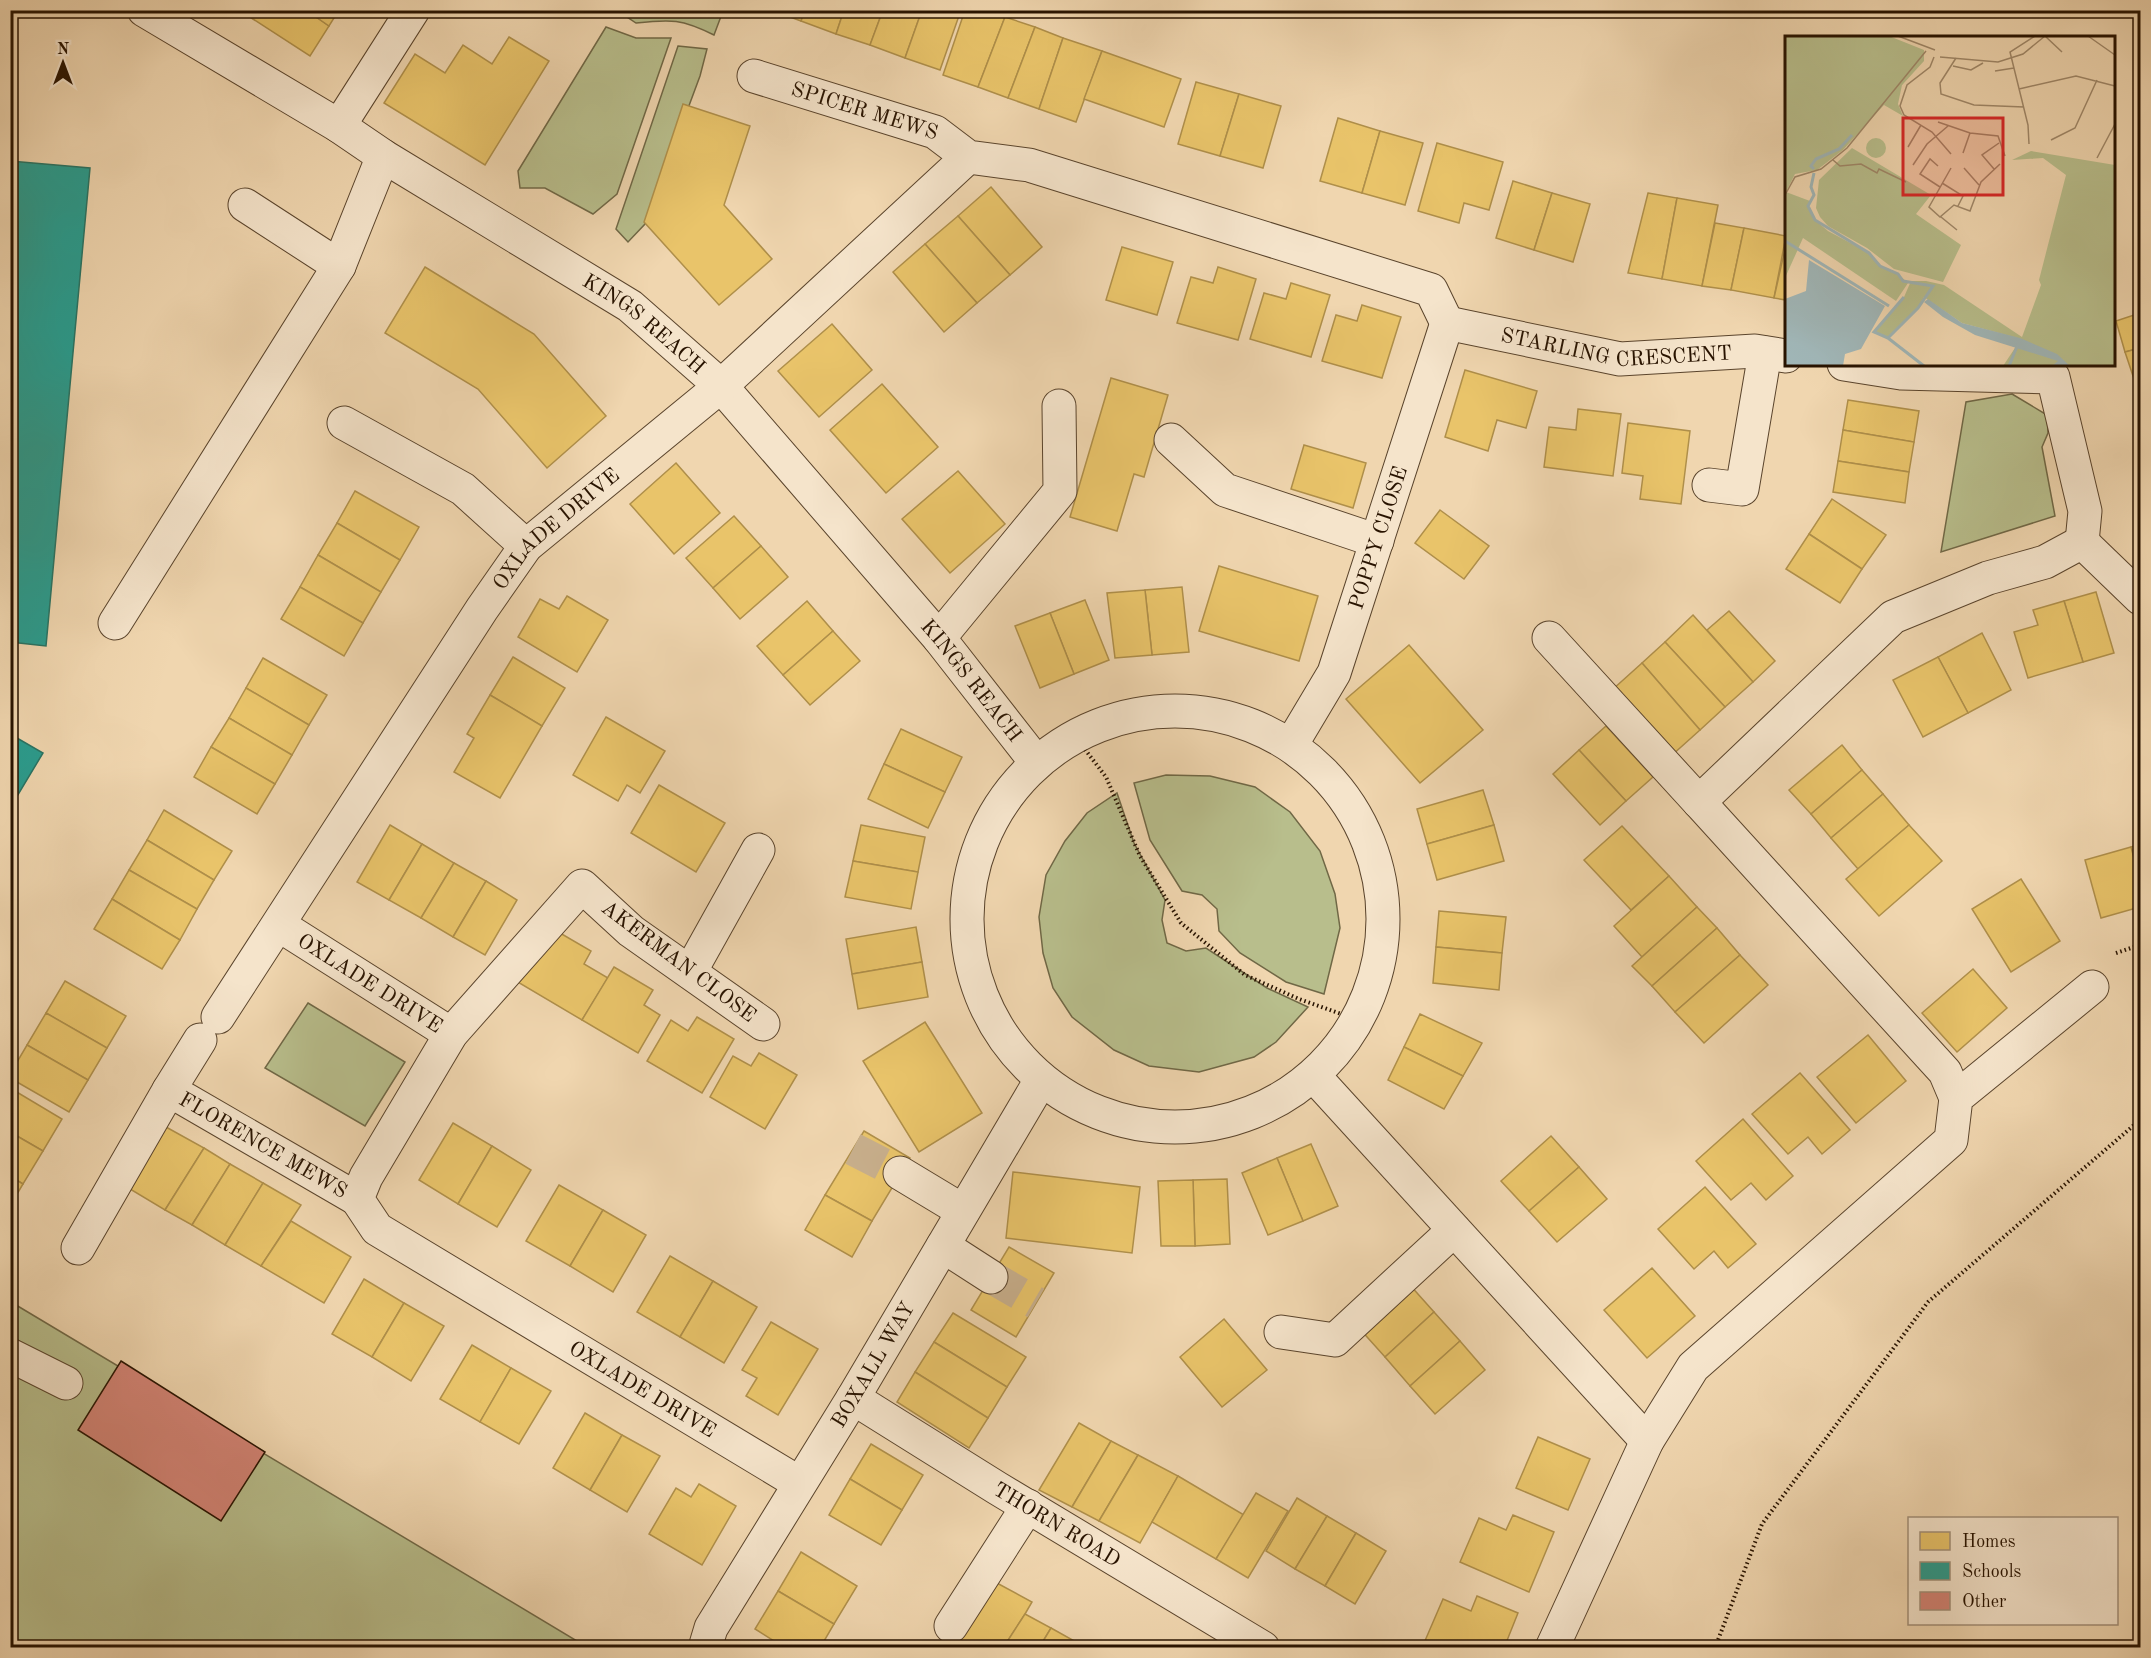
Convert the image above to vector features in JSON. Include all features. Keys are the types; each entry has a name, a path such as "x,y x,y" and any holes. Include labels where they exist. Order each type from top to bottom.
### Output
{"street":[{"name":"KINGS REACH","path":"144,10 339,126 383,156 630,306 721,386 939,638 1036,762"},
{"path":"339,126 413,10"},
{"name":"SPICER MEWS","path":"754,76 935,132 968,157"},
{"path":"115,623 339,266 383,156"},
{"path":"968,157 1029,165 1431,290 1447,323"},
{"name":"OXLADE DRIVE","path":"799,1483 377,1229 357,1199 366,1177 451,1034 279,924 482,609 526,546 721,386 968,157"},
{"path":"245,205 339,266"},
{"name":"STARLING CRESCENT","path":"1447,323 1620,359 1755,351 1776,355"},
{"name":"POPPY CLOSE","path":"1291,745 1334,673 1447,323"},
{"path":"1709,485 1742,489 1776,355"},
{"path":"1856,366 1900,373 2054,377 2085,511 2082,542"},
{"path":"939,638 1060,491 1059,406"},
{"path":"344,423 463,489 526,546"},
{"path":"1171,440 1225,490 1377,541"},
{"path":"2082,542 2140,598"},
{"path":"1699,802 1893,617 1988,578 2045,562 2082,542"},
{"path":"1549,638 1945,1072 1956,1098 1951,1140 1693,1367 1647,1441 1552,1647"},
{"path":"1184,710 1240,720 1291,745 1337,787 1369,840 1384,900 1380,962 1358,1020 1314,1076 1264,1108 1207,1126 1148,1127 1091,1111 1041,1080 994,1025 968,958 968,886 991,818 1036,762 1074,735 1127,715 1184,710"},
{"path":"690,972 758,850"},
{"name":"AKERMAN CLOSE","path":"451,1034 582,886 631,931 763,1024"},
{"name":"FLORENCE MEWS","path":"78,1248 169,1090 279,924"},
{"path":"1956,1098 2092,987"},
{"path":"1314,1076 1647,1441"},
{"name":"BOXALL WAY","path":"705,1647 711,1628 853,1398 1041,1080"},
{"name":"FLORENCE MEWS","path":"169,1090 357,1199"},
{"path":"900,1173 963,1211"},
{"path":"1281,1332 1335,1340 1454,1230"},
{"path":"943,1246 991,1277"},
{"path":"10,1355 66,1383"},
{"name":"THORN ROAD","path":"853,1398 1263,1647"},
{"path":"951,1626 1028,1506"}],"path":[{"path":"1074,735 1107,777 1140,856 1181,923 1245,975 1299,999 1358,1020"},
{"path":"1715,1647 1762,1524 1928,1302 2140,1120"}],"green space":[{"path":"618,11 723,11 714,35 684,23 658,21 636,23"},
{"path":"606,27 636,38 671,38 617,194 593,214 545,188 520,188 518,171"},
{"path":"678,46 707,49 700,76 645,224 628,242 616,229"},
{"path":"2012,394 2047,415 2048,433 2042,447 2055,516 1941,552 1966,402"},
{"path":"1166,775 1210,776 1255,787 1290,812 1320,851 1335,894 1340,928 1324,994 1286,982 1240,953 1219,931 1217,909 1202,895 1182,891 1150,840 1134,783"},
{"path":"1117,793 1134,843 1165,900 1162,920 1167,943 1186,951 1206,948 1267,988 1308,1007 1276,1042 1254,1057 1199,1072 1149,1066 1114,1050 1072,1017 1053,988 1043,953 1039,917 1046,875 1065,841 1087,813"},
{"path":"308,1003 405,1062 365,1126 265,1068"},
{"path":"11,1302 587,1647 11,1647"}],"building: Homes":[{"path":"239,10 306,10 329,26 310,56"},
{"path":"306,10 339,10 329,26"},
{"path":"771,10 805,10 801,21"},
{"path":"805,10 844,10 836,34 801,21"},
{"path":"844,10 883,10 870,45 836,34"},
{"path":"883,10 922,10 905,58 870,45"},
{"path":"922,10 961,10 940,70 905,58"},
{"path":"965,10 986,10 1005,17 978,87 943,75"},
{"path":"1005,17 1035,27 1008,98 978,87"},
{"path":"1035,27 1063,38 1039,109 1008,98"},
{"path":"509,37 549,61 485,165 384,103 415,54 445,73 463,45 492,64"},
{"path":"1063,38 1102,51 1076,122 1039,109"},
{"path":"1102,51 1181,79 1164,127 1084,99"},
{"path":"1196,82 1239,94 1220,156 1178,144"},
{"path":"1239,94 1281,106 1263,168 1220,156"},
{"path":"683,104 750,126 724,205 772,259 719,305 644,222"},
{"path":"1338,118 1380,131 1362,193 1320,181"},
{"path":"1380,131 1423,143 1405,205 1362,193"},
{"path":"1437,143 1503,162 1489,210 1464,203 1459,223 1418,211"},
{"path":"1513,181 1552,193 1534,250 1496,238"},
{"path":"991,187 1042,247 1010,275 958,216"},
{"path":"1552,193 1590,204 1573,262 1534,250"},
{"path":"1648,193 1677,198 1662,279 1628,273"},
{"path":"1677,198 1718,205 1702,286 1662,279"},
{"path":"958,216 1010,275 977,303 925,244"},
{"path":"1715,223 1744,228 1731,290 1702,286"},
{"path":"1744,228 1785,236 1774,298 1731,290"},
{"path":"925,244 977,303 944,332 893,272"},
{"path":"1122,247 1173,262 1157,315 1106,300"},
{"path":"1785,249 1785,300 1774,298"},
{"path":"425,267 534,334 606,416 547,468 478,389 385,333"},
{"path":"1218,267 1256,279 1238,340 1177,323 1191,277 1213,283"},
{"path":"1291,283 1330,295 1311,357 1250,339 1264,293 1286,299"},
{"path":"1362,305 1401,317 1382,378 1322,361 1336,315 1357,321"},
{"path":"2140,313 2140,348 2125,352 2116,321"},
{"path":"832,324 872,370 819,417 778,371"},
{"path":"2140,348 2140,390 2138,391 2125,352"},
{"path":"1465,370 1537,391 1526,428 1497,420 1488,451 1445,437"},
{"path":"1111,378 1168,395 1144,477 1134,474 1117,531 1070,517"},
{"path":"882,384 938,447 886,493 830,430"},
{"path":"1848,400 1919,411 1914,442 1843,430"},
{"path":"1578,409 1621,414 1613,476 1544,467 1549,427 1576,430"},
{"path":"1628,423 1690,431 1681,504 1640,499 1643,476 1622,473"},
{"path":"1843,430 1914,442 1909,472 1838,461"},
{"path":"1304,445 1366,463 1353,508 1291,489"},
{"path":"1838,461 1909,472 1905,503 1833,492"},
{"path":"676,463 720,513 674,554 630,504"},
{"path":"958,471 1005,524 950,573 902,519"},
{"path":"355,491 419,527 400,560 337,523"},
{"path":"1832,499 1886,535 1862,569 1809,534"},
{"path":"1440,510 1489,546 1464,579 1415,543"},
{"path":"734,516 761,546 713,588 686,558"},
{"path":"337,523 400,560 381,592 318,555"},
{"path":"1809,534 1862,569 1840,603 1786,569"},
{"path":"761,546 788,577 740,619 713,588"},
{"path":"318,555 381,592 363,623 300,587"},
{"path":"1219,566 1318,596 1299,661 1199,631"},
{"path":"300,587 363,623 344,656 281,619"},
{"path":"1182,587 1189,652 1152,655 1145,590"},
{"path":"1145,590 1152,655 1115,658 1107,593"},
{"path":"2096,592 2114,653 2083,662 2064,601"},
{"path":"567,596 608,620 577,672 518,637 540,599 559,609"},
{"path":"1085,600 1109,660 1074,674 1050,613"},
{"path":"807,601 833,631 783,675 757,646"},
{"path":"2064,601 2083,662 2028,678 2014,632 2038,625 2033,610"},
{"path":"1729,611 1775,661 1753,682 1707,630"},
{"path":"1050,613 1074,674 1040,688 1015,626"},
{"path":"1693,615 1753,682 1725,707 1665,642"},
{"path":"833,631 860,661 810,705 783,675"},
{"path":"1982,633 2011,690 1968,713 1938,657"},
{"path":"1665,642 1725,707 1700,730 1642,663"},
{"path":"1409,645 1483,730 1420,783 1346,699"},
{"path":"513,657 565,688 542,726 490,695"},
{"path":"1938,657 1968,713 1923,737 1893,680"},
{"path":"263,658 327,695 309,725 246,688"},
{"path":"1642,663 1700,730 1671,756 1612,690"},
{"path":"246,688 309,725 292,755 229,718"},
{"path":"490,695 542,726 500,798 454,772 474,738 467,734"},
{"path":"606,717 665,751 640,793 627,785 618,801 573,775"},
{"path":"229,718 292,755 275,784 211,747"},
{"path":"1606,726 1653,777 1626,801 1579,750"},
{"path":"901,729 962,757 945,792 884,764"},
{"path":"1842,745 1862,770 1811,814 1789,790"},
{"path":"211,747 275,784 257,814 194,777"},
{"path":"1579,750 1626,801 1600,825 1553,774"},
{"path":"884,764 945,792 928,828 868,799"},
{"path":"1862,770 1883,794 1831,838 1811,814"},
{"path":"659,785 725,823 696,872 631,833"},
{"path":"1483,790 1494,825 1427,844 1417,809"},
{"path":"1883,794 1909,825 1858,869 1831,838"},
{"path":"164,810 232,851 214,880 147,840"},
{"path":"390,825 422,844 389,900 357,882"},
{"path":"861,825 925,837 918,872 853,861"},
{"path":"1494,825 1504,861 1437,880 1427,844"},
{"path":"1909,825 1942,861 1879,916 1846,879"},
{"path":"1622,826 1669,876 1631,910 1584,860"},
{"path":"147,840 214,880 197,909 129,870"},
{"path":"422,844 454,863 421,918 389,900"},
{"path":"2140,844 2140,881 2131,847"},
{"path":"2131,847 2140,881 2140,907 2101,918 2085,860"},
{"path":"853,861 918,872 911,909 845,897"},
{"path":"454,863 486,881 453,937 421,918"},
{"path":"129,870 197,909 180,940 112,899"},
{"path":"1669,876 1697,907 1642,957 1614,926"},
{"path":"2021,879 2060,941 2011,972 1972,909"},
{"path":"486,881 517,900 485,955 453,937"},
{"path":"112,899 180,940 162,969 94,929"},
{"path":"1697,907 1717,928 1652,986 1632,966"},
{"path":"1439,911 1506,917 1502,953 1436,947"},
{"path":"548,926 591,951 584,964 608,978 582,1020 516,981"},
{"path":"916,927 922,962 852,974 846,939"},
{"path":"1717,928 1740,955 1675,1012 1652,986"},
{"path":"1436,947 1502,953 1499,990 1433,983"},
{"path":"1740,955 1768,985 1704,1043 1675,1012"},
{"path":"922,962 928,997 858,1009 852,974"},
{"path":"614,967 653,990 644,1005 660,1015 638,1053 582,1020"},
{"path":"1973,969 2007,1008 1957,1052 1922,1013"},
{"path":"65,981 126,1016 107,1048 46,1013"},
{"path":"46,1013 107,1048 88,1080 27,1045"},
{"path":"1420,1014 1482,1043 1463,1076 1404,1047"},
{"path":"697,1017 734,1039 702,1093 647,1061 671,1020 688,1031"},
{"path":"925,1022 982,1113 919,1152 863,1061"},
{"path":"1868,1035 1906,1081 1856,1123 1817,1077"},
{"path":"27,1045 88,1080 69,1112 10,1078 10,1074"},
{"path":"1404,1047 1463,1076 1444,1109 1388,1080"},
{"path":"759,1053 797,1075 765,1129 710,1097 733,1056 751,1066"},
{"path":"1800,1073 1850,1130 1822,1154 1808,1137 1788,1154 1752,1114"},
{"path":"10,1088 62,1119 43,1151 10,1132"},
{"path":"1743,1119 1793,1176 1766,1200 1751,1183 1731,1200 1696,1161"},
{"path":"453,1123 492,1146 458,1204 419,1180"},
{"path":"166,1127 204,1148 165,1210 130,1189"},
{"path":"864,1131 910,1158 872,1221 825,1195"},
{"path":"10,1132 43,1151 23,1184 10,1176"},
{"path":"1551,1136 1579,1167 1529,1211 1501,1181"},
{"path":"1311,1144 1338,1206 1303,1221 1277,1158"},
{"path":"492,1146 531,1170 497,1227 458,1204"},
{"path":"204,1148 230,1164 192,1225 165,1210"},
{"path":"1277,1158 1303,1221 1268,1235 1242,1173"},
{"path":"230,1164 263,1183 225,1245 192,1225"},
{"path":"1579,1167 1607,1199 1557,1242 1529,1211"},
{"path":"1013,1172 1140,1187 1132,1253 1006,1238"},
{"path":"10,1176 23,1184 10,1206"},
{"path":"1227,1179 1230,1244 1195,1246 1193,1180"},
{"path":"1193,1180 1195,1246 1161,1246 1158,1181"},
{"path":"263,1183 301,1205 261,1266 225,1245"},
{"path":"559,1185 603,1210 570,1266 526,1241"},
{"path":"1705,1187 1756,1244 1728,1268 1714,1251 1694,1269 1658,1229"},
{"path":"825,1195 872,1221 852,1257 805,1230"},
{"path":"603,1210 646,1235 613,1292 570,1266"},
{"path":"291,1221 351,1257 324,1303 261,1266"},
{"path":"1009,1247 1054,1273 1016,1337 971,1310"},
{"path":"670,1256 713,1281 680,1337 637,1312"},
{"path":"1652,1268 1695,1316 1647,1358 1604,1310"},
{"path":"364,1279 404,1303 372,1357 332,1334"},
{"path":"713,1281 757,1307 724,1363 680,1337"},
{"path":"1409,1284 1434,1312 1385,1357 1359,1328"},
{"path":"404,1303 444,1326 411,1381 372,1357"},
{"path":"1434,1312 1460,1341 1410,1386 1385,1357"},
{"path":"953,1313 1026,1357 1007,1387 934,1342"},
{"path":"1224,1319 1267,1370 1222,1407 1180,1357"},
{"path":"771,1322 818,1349 778,1415 746,1396 757,1378 742,1370"},
{"path":"1460,1341 1485,1370 1435,1414 1410,1386"},
{"path":"934,1342 1007,1387 988,1418 915,1372"},
{"path":"472,1345 511,1368 480,1422 440,1399"},
{"path":"511,1368 551,1391 519,1444 480,1422"},
{"path":"915,1372 988,1418 969,1448 897,1402"},
{"path":"585,1413 622,1435 590,1490 553,1468"},
{"path":"1079,1423 1111,1441 1072,1507 1039,1490"},
{"path":"622,1435 660,1456 627,1512 590,1490"},
{"path":"1538,1437 1590,1459 1568,1510 1516,1488"},
{"path":"1111,1441 1138,1455 1099,1521 1072,1507"},
{"path":"871,1444 923,1475 902,1510 850,1479"},
{"path":"1138,1455 1178,1476 1140,1543 1099,1521"},
{"path":"1178,1476 1244,1515 1216,1559 1152,1522"},
{"path":"850,1479 902,1510 881,1545 829,1515"},
{"path":"699,1484 736,1506 702,1565 649,1534 676,1488 691,1497"},
{"path":"1256,1493 1288,1511 1248,1578 1216,1559"},
{"path":"1297,1498 1327,1516 1295,1569 1266,1551"},
{"path":"1513,1515 1554,1532 1529,1592 1460,1562 1479,1518 1506,1530"},
{"path":"1327,1516 1356,1533 1325,1586 1295,1569"},
{"path":"1356,1533 1386,1551 1355,1604 1325,1586"},
{"path":"801,1552 857,1586 834,1624 778,1591"},
{"path":"995,1582 1032,1602 1025,1614 1003,1648 956,1648"},
{"path":"778,1591 834,1624 820,1648 785,1648 755,1629"},
{"path":"1477,1596 1518,1613 1504,1648 1435,1648 1424,1643 1443,1599 1471,1611"},
{"path":"1025,1614 1051,1628 1039,1648 1003,1648"},
{"path":"1051,1628 1078,1643 1076,1648 1039,1648"}],"building: Schools":[{"path":"10,161 90,168 46,646 10,642"},
{"path":"10,734 43,753 10,808"}],"building: Other":[{"path":"121,1361 265,1452 221,1521 78,1430"}],"tunnel":[{"path":"853,1149 900,1173"},
{"path":"991,1277 1036,1303"}]}
